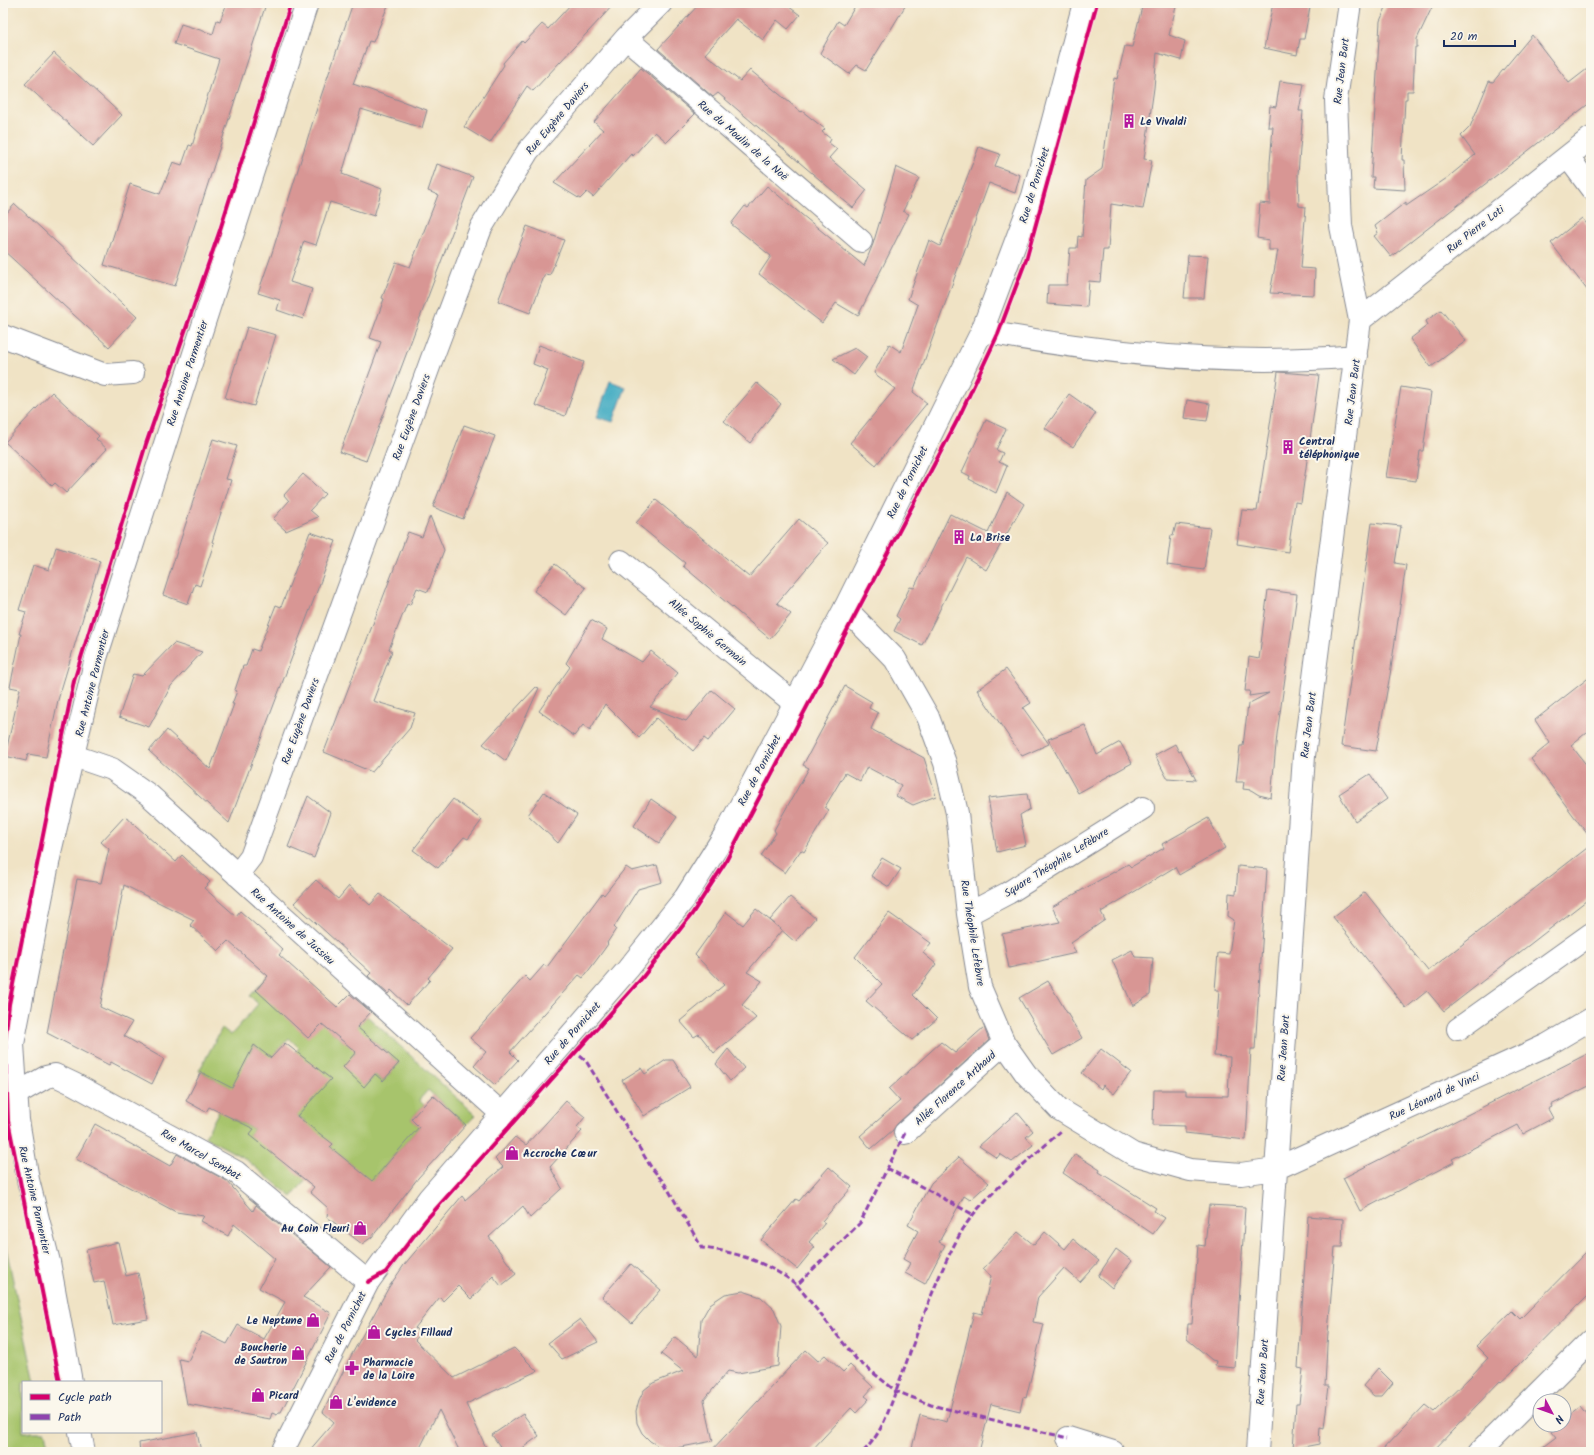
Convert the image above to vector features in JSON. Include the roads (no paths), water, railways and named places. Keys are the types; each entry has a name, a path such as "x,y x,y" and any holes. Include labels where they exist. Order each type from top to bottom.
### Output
{"street":[{"name":"Rue Antoine Parmentier","path":"71,1381 48,1262 28,1180 8,1042 51,848 96,658 307,3"},
{"name":"Rue Eugène Daviers","path":"237,875 251,857 431,361 481,228 528,151 626,38 661,3"},
{"name":"Rue de Pornichet","path":"282,1452 368,1282 429,1198 628,969 685,898 726,833 845,608 982,330 1033,196 1084,3"},
{"name":"Rue Jean Bart","path":"1257,1452 1304,756 1360,320 1341,226 1336,100 1350,3"},
{"name":"Rue du Moulin de la Noë","path":"626,38 861,241"},
{"name":"Rue Pierre Loti","path":"1360,320 1591,138"},
{"path":"1568,156 1591,188"},
{"path":"982,330 1120,352 1238,360 1356,356"},
{"path":"3,336 105,375 133,373"},
{"name":"Allée Sophie Germain","path":"621,560 794,703"},
{"name":"Rue Théophile Lefebvre","path":"845,608 895,659 928,717 945,763 957,813 968,914 980,987 1004,1044 1026,1074 1059,1109 1133,1154 1190,1170 1241,1174 1275,1169"},
{"name":"Rue Antoine de Jussieu","path":"74,756 112,769 149,795 502,1114"},
{"name":"Square Théophile Lefèbvre","path":"968,914 1008,892 1143,808"},
{"path":"1458,1029 1591,934"},
{"name":"Rue Léonard de Vinci","path":"1275,1169 1547,1045 1591,1019"},
{"name":"Allée Florence Arthaud","path":"905,1133 1004,1044"},
{"name":"Rue Marcel Sembat","path":"16,1094 46,1077 55,1075 74,1084 236,1172 368,1282"},
{"path":"1480,1452 1591,1340"},
{"path":"80,1433 84,1452"},
{"path":"1068,1438 1113,1452"}],"water":[{"path":"610,381 626,387 613,422 597,417"}],"place":[{"name":"Le Vivaldi","path":"1129,121"},
{"name":"Central téléphonique","path":"1288,447"},
{"name":"La Brise","path":"959,537"},
{"name":"Accroche Cœur","path":"512,1153"},
{"name":"Au Coin Fleuri","path":"360,1228"},
{"name":"Le Neptune","path":"313,1320"},
{"name":"Cycles Fillaud","path":"374,1332"},
{"name":"Boucherie de Sautron","path":"298,1353"},
{"name":"Pharmacie de la Loire","path":"352,1368"},
{"name":"Picard","path":"258,1395"},
{"name":"L'evidence","path":"336,1402"}]}
